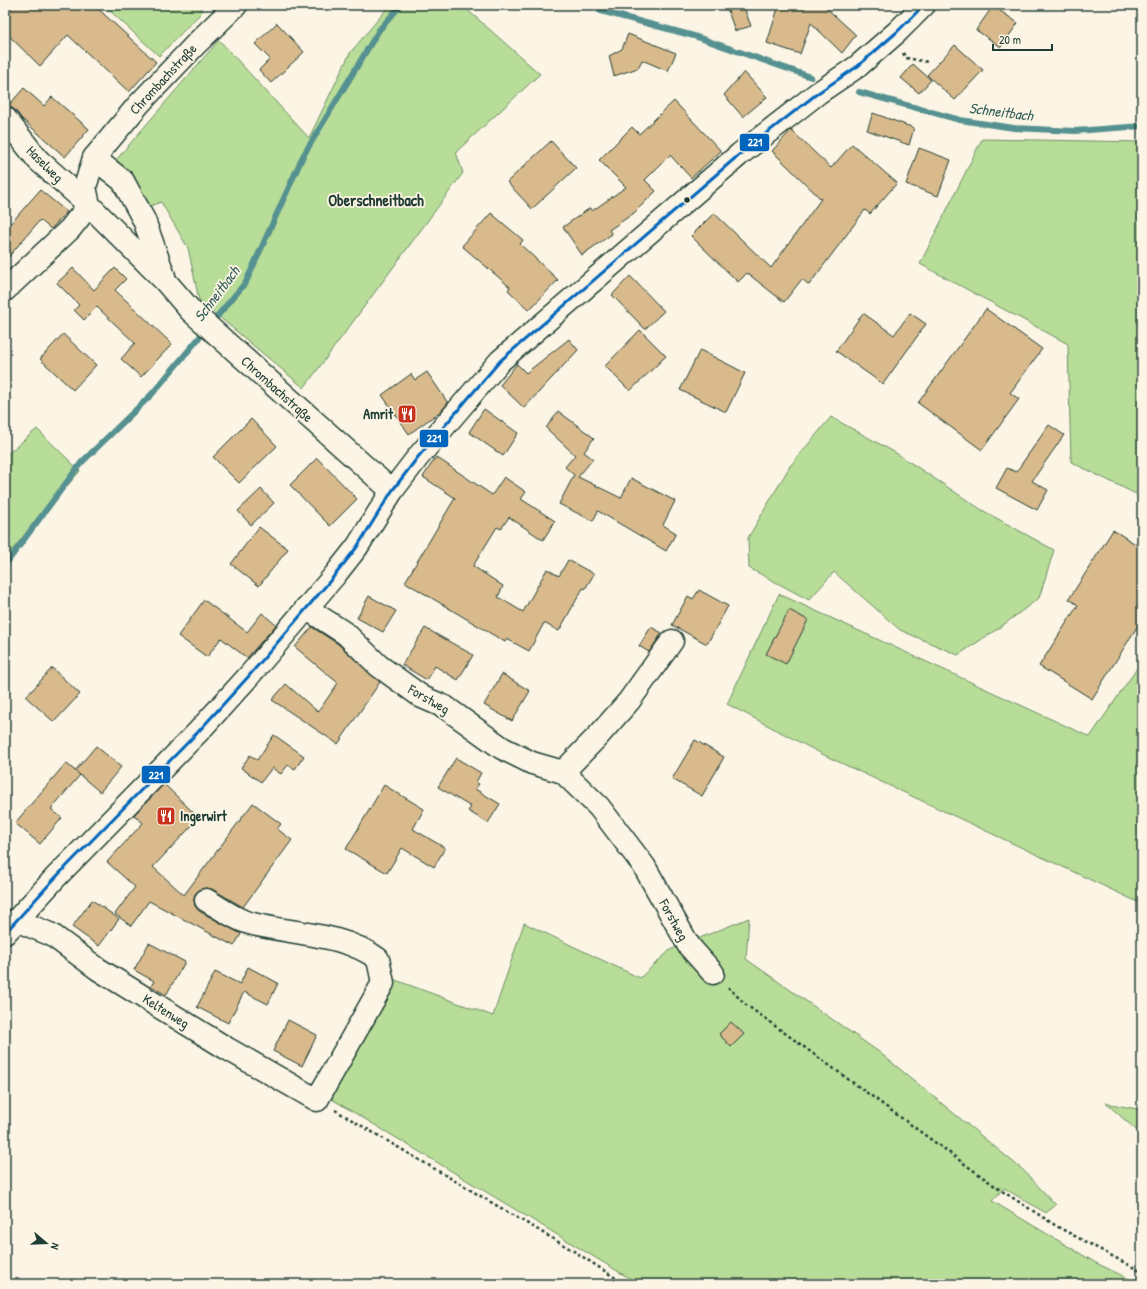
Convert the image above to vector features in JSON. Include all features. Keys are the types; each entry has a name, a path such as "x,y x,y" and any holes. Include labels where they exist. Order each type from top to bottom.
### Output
{"street":[{"name":"Chrombachstraße","path":"236,5 198,42 139,104 94,158 85,187 89,205 166,282 191,311 392,491"},
{"path":"11,927 198,732 248,677 335,575 357,547 392,491 423,451 500,361 740,154 818,93 858,66 897,32 924,5"},
{"name":"Haselweg","path":"5,118 38,160 89,205"},
{"name":"Chrombachstraße","path":"94,158 123,181 144,220 166,282"},
{"path":"5,290 70,229 89,205"},
{"name":"Forstweg","path":"306,608 346,634 379,666 422,697 444,707 502,748 532,763 563,772 599,806 644,866 689,946 713,973"},
{"path":"563,772 629,701 672,641"},
{"path":"206,900 247,922 279,931 314,935 365,949 378,958 383,983 317,1100"},
{"name":"Keltenweg","path":"11,927 52,935 111,977 226,1048 317,1100"}],"path":[{"path":"713,973 745,1004 999,1189 1058,1227 1142,1272"},
{"path":"317,1100 565,1246 625,1284"}],"green space":[{"path":"108,5 200,5 202,12 159,56 108,9"},
{"path":"390,5 462,5 540,74 456,152 463,173 304,388 199,300 188,248 161,202 148,207 116,160 219,40 309,138 350,53"},
{"path":"982,139 1142,142 1142,497 1071,462 1068,344 920,264"},
{"path":"831,417 896,453 982,510 1054,550 1039,598 1002,626 958,655 900,630 834,572 809,600 749,568 748,538 790,466"},
{"path":"37,429 80,471 5,558 5,456"},
{"path":"779,594 1090,737 1142,661 1142,904 824,755 727,704"},
{"path":"749,918 746,959 879,1052 1023,1170 1056,1205 1046,1213 1004,1188 992,1201 1096,1263 1140,1284 639,1284 325,1095 390,978 493,1016 524,923 640,978 670,950"},
{"path":"1106,1103 1142,1110 1142,1133 1135,1129"}],"building":[{"path":"14,5 94,5 156,62 129,92 68,35 40,66 5,32 5,15"},
{"path":"726,5 743,5 751,26 735,31"},
{"path":"779,5 823,5 856,35 842,53 811,23 800,54 767,43"},
{"path":"993,6 1018,23 1001,47 976,30"},
{"path":"277,23 304,52 271,83 259,70 270,59 255,44"},
{"path":"628,34 676,53 668,71 642,60 638,68 614,76 609,56 622,49"},
{"path":"955,45 983,70 955,100 927,75"},
{"path":"913,64 931,80 919,93 901,78"},
{"path":"744,72 767,97 743,117 724,95"},
{"path":"24,88 44,106 52,97 89,129 65,157 22,119 15,110 8,106"},
{"path":"674,101 721,151 691,178 670,155 645,180 656,191 634,213 609,230 612,234 582,255 563,227 590,208 592,211 626,187 599,160 632,127 639,134"},
{"path":"873,113 914,128 909,145 867,130"},
{"path":"791,130 831,168 852,144 897,183 870,214 865,210 809,285 802,279 784,302 747,273 738,282 691,236 714,213 771,268 821,199 772,151"},
{"path":"551,141 576,168 532,209 507,182"},
{"path":"919,148 951,160 938,196 906,184"},
{"path":"40,190 67,212 51,229 40,220 5,261 5,230"},
{"path":"491,213 523,240 520,244 558,280 529,310 508,290 510,287 462,246"},
{"path":"73,268 94,290 115,268 126,279 115,290 172,344 141,377 121,359 135,343 97,307 84,320 74,310 79,305 57,283"},
{"path":"630,276 664,311 645,329 612,295"},
{"path":"986,309 1042,349 1010,393 1019,399 982,450 918,403"},
{"path":"863,313 894,335 910,313 926,324 883,384 836,351"},
{"path":"640,330 666,356 630,391 605,366"},
{"path":"63,334 96,365 73,390 40,359"},
{"path":"569,339 578,350 524,408 500,385 517,364 526,373"},
{"path":"700,350 745,373 726,412 680,390"},
{"path":"427,372 448,403 441,411 409,434 382,395 411,374 415,380"},
{"path":"484,409 518,433 503,456 469,432"},
{"path":"558,411 594,438 584,452 593,459 578,477 621,498 631,478 675,501 663,525 676,533 666,551 598,511 593,521 559,504 574,475 565,467 575,455 546,428"},
{"path":"251,419 277,446 239,483 213,457"},
{"path":"1049,425 1064,435 1032,481 1048,490 1037,510 996,488 1007,468 1016,472"},
{"path":"436,457 492,495 504,477 526,492 521,499 555,521 543,540 509,517 501,529 497,527 473,566 503,586 498,597 523,612 547,569 559,576 568,560 594,574 585,589 583,588 559,631 544,623 529,651 507,639 505,642 405,582 455,498 423,477"},
{"path":"317,458 357,499 330,526 290,485"},
{"path":"261,489 274,503 251,525 238,511"},
{"path":"259,527 288,549 259,586 231,564"},
{"path":"1113,530 1142,548 1142,619 1092,699 1039,666 1078,605 1069,599"},
{"path":"699,590 728,606 707,644 672,625 688,596 693,599"},
{"path":"369,596 396,611 383,632 357,618"},
{"path":"204,600 247,632 262,613 276,625 247,658 221,638 207,657 178,636"},
{"path":"789,610 808,620 786,664 766,654"},
{"path":"312,627 338,644 380,682 338,744 272,700 286,684 318,712 338,683 295,647"},
{"path":"651,627 662,633 649,652 639,646"},
{"path":"425,628 473,655 458,680 435,666 427,680 402,665"},
{"path":"52,668 80,694 54,722 26,697"},
{"path":"502,674 530,691 512,721 484,705"},
{"path":"274,735 304,756 295,769 288,765 281,774 272,768 261,782 241,768 250,755 257,760"},
{"path":"695,740 724,757 702,796 672,779"},
{"path":"96,746 121,767 100,792 75,771"},
{"path":"456,758 481,773 476,782 479,784 475,789 500,804 488,823 468,811 471,807 438,787"},
{"path":"66,763 80,775 51,809 62,818 40,844 15,823"},
{"path":"164,784 199,818 153,867 184,895 253,803 281,824 277,829 292,840 243,907 212,889 200,889 195,894 195,906 199,911 241,934 234,946 149,901 131,926 115,914 135,887 107,862 143,823 134,815"},
{"path":"384,785 424,809 413,829 445,848 434,867 402,848 387,873 346,849"},
{"path":"92,900 119,919 99,946 72,927"},
{"path":"149,943 185,962 166,995 151,986 154,981 134,970"},
{"path":"248,967 278,983 268,1004 244,992 228,1023 197,1007 215,972 240,984"},
{"path":"288,1020 317,1035 302,1066 273,1051"},
{"path":"731,1022 744,1034 731,1047 719,1034"}],"waterway":[{"name":"Schneitbach","path":"5,565 81,463 152,394 246,282 303,156 379,30 401,5"},
{"name":"Schneitbach","path":"590,5 601,11 694,36 811,77"},
{"name":"Schneitbach","path":"859,92 960,120 1014,128 1075,131 1142,126"}],"transit line":[{"name":"221","path":"5,933 56,877 198,732 248,677 335,575 357,547 392,491 418,457 500,361 740,154 818,93 858,66 897,32 924,5"}],"place":[{"name":"Amrit","path":"407,414"},
{"name":"Ingerwirt","path":"166,816"}],"district":[{"name":"Oberschneitbach","path":"376,200"}]}
